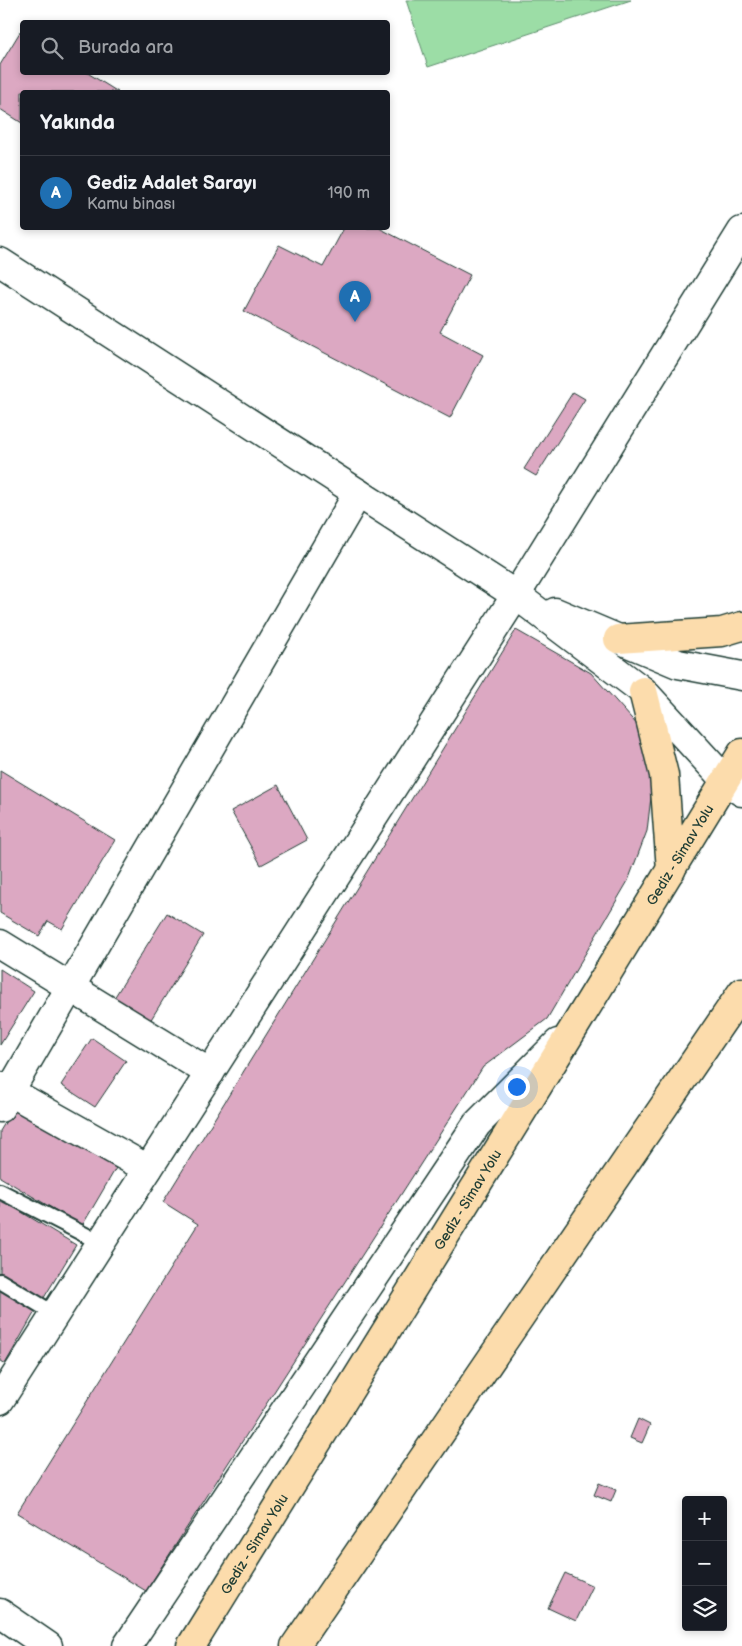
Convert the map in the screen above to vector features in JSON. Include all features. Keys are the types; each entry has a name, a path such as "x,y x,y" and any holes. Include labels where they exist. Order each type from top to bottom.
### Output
{"highway":[{"path":"618,639 722,632 742,626"},
{"path":"643,691 664,775 671,870"},
{"name":"Gediz - Simav Yolu","path":"190,1646 671,870 734,786 742,753"},
{"path":"295,1646 742,992"}],"street":[{"path":"5,1382 55,1314 210,1073 516,595 742,231"},
{"path":"0,262 516,595 643,691 734,786"},
{"path":"148,1169 3,1095 70,987 358,493"},
{"path":"516,595 678,664 742,676"},
{"path":"0,944 210,1073"},
{"path":"128,1646 477,1124 575,1026"},
{"path":"0,1613 48,1646"}],"lane":[{"path":"0,1191 101,1243"},
{"path":"0,1281 55,1314"}],"green space":[{"path":"406,0 631,0 428,67"}],"building":[{"path":"20,32 20,75 91,75 115,90 20,90 20,122 0,109 0,65"},
{"path":"343,230 383,230 470,275 440,332 483,355 450,418 244,311 279,245 323,267"},
{"path":"573,392 585,399 536,476 524,469"},
{"path":"516,630 591,673 640,728 653,780 647,831 628,881 547,1019 483,1067 146,1591 17,1513 198,1224 163,1202"},
{"path":"0,770 115,840 62,929 48,921 39,936 0,913"},
{"path":"278,785 307,840 261,865 231,811"},
{"path":"167,913 203,935 150,1021 114,998"},
{"path":"0,969 34,991 0,1045"},
{"path":"92,1038 126,1061 95,1107 61,1085"},
{"path":"14,1108 116,1168 82,1226 0,1177 0,1131"},
{"path":"0,1199 76,1245 42,1301 0,1276"},
{"path":"0,1289 36,1310 5,1364 0,1361"},
{"path":"638,1419 650,1425 642,1443 630,1438"},
{"path":"599,1483 616,1490 611,1502 594,1495"},
{"path":"565,1573 593,1586 576,1621 548,1608"}],"place":[{"name":"Gediz Adalet Sarayı","path":"355,322"}]}
